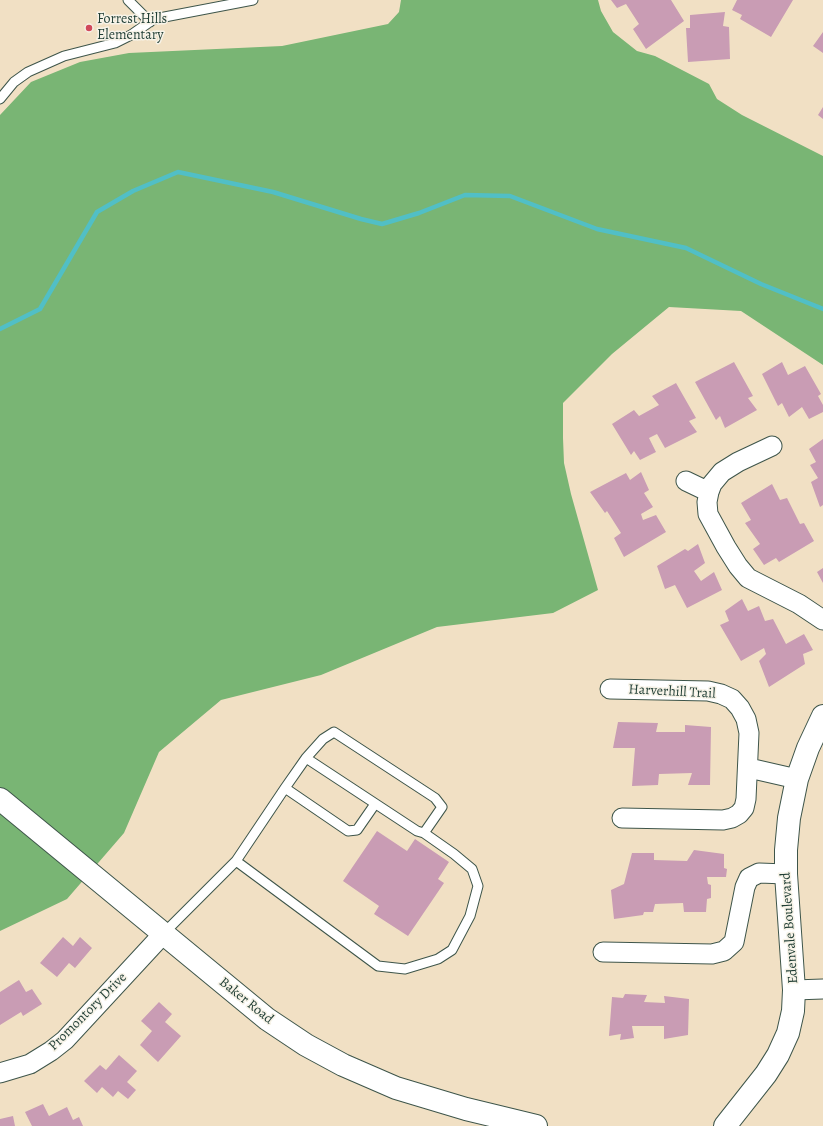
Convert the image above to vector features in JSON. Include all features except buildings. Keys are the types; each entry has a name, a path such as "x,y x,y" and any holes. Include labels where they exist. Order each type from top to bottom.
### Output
{"main road":[{"name":"Edenvale Boulevard","path":"725,1126 766,1074 778,1055 788,1033 793,1011 794,990 786,874 786,850 789,818 796,779 823,716"},
{"name":"Baker Road","path":"0,799 267,1019 306,1046 343,1065 396,1088 466,1109 536,1126"}],"street":[{"path":"772,446 738,462 722,472 712,484 709,492 706,502 708,514 726,547 738,566 748,578 799,604 823,620"},
{"path":"686,481 709,492"},
{"name":"Harverhill Trail","path":"610,689 708,691 721,694 732,700 740,708 746,719 749,733 746,800 744,808 739,814 732,818 723,820 622,818"},
{"path":"748,768 796,779"},
{"path":"603,952 712,954 724,951 734,942 745,887 749,878 759,873 786,874"},
{"name":"Promontory Drive","path":"0,1073 30,1064 65,1040 164,933"},
{"path":"794,990 823,989"}],"lane":[{"path":"128,0 150,22"},
{"path":"0,99 14,82 28,72 64,56 115,43 131,35 154,19 253,0"},
{"path":"164,933 236,861 306,758 324,739 334,732 435,798 442,807 424,833"},
{"path":"236,861 378,966 405,969 438,959 452,950 470,916 478,886 472,869 424,833 416,831 306,758"},
{"path":"285,788 348,831 357,830 375,804"}],"green space":[{"path":"401,0 598,0 601,11 613,32 637,51 655,56 709,84 717,99 742,115 823,156 823,365 741,311 669,307 612,354 563,403 564,463 571,494 598,590 553,613 437,627 321,675 221,700 159,752 124,833 67,899 0,931 0,115 31,82 80,62 129,53 282,46 388,24 399,12"}],"waterway":[{"path":"0,329 40,309 97,212 133,191 178,172 273,192 382,224 419,213 465,195 510,196 597,229 686,248 761,284 823,309"}],"place":[{"name":"Forrest Hills Elementary","path":"89,28"}]}
